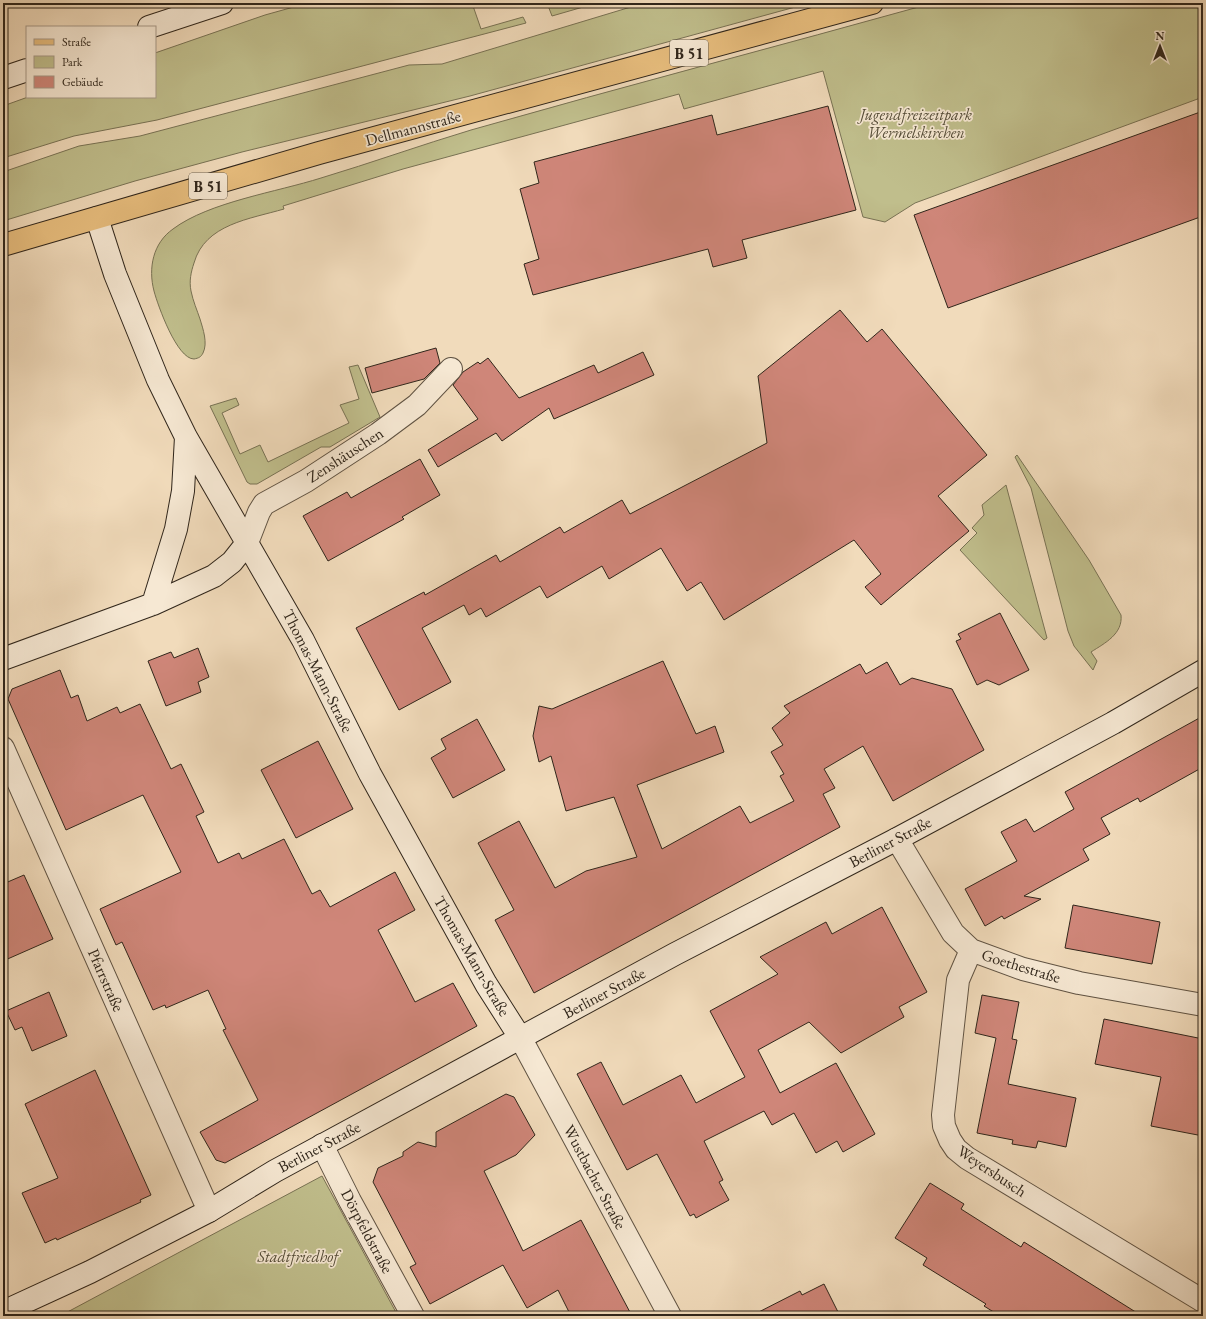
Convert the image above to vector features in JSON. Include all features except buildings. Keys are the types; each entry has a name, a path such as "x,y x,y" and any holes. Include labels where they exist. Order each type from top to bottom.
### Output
{"main road":[{"name":"Dellmannstraße","path":"97,218 319,153 508,103 872,3"},
{"name":"B 51","path":"3,245 97,218"}],"street":[{"path":"152,26 222,3"},
{"path":"3,78 26,70"},
{"name":"Thomas-Mann-Straße","path":"97,218 115,274 158,380 186,437 303,640 370,774 482,977 521,1038"},
{"name":"Zenshäuschen","path":"247,544 259,512 264,504 306,481 378,434 417,405 451,369"},
{"path":"153,604 176,529 183,491 186,437"},
{"path":"3,659 153,604 214,576 232,562 247,544"},
{"name":"Berliner Straße","path":"3,1312 90,1272 209,1211 275,1171 322,1145 752,914 897,839 1113,723 1203,671"},
{"name":"Pfarrstraße","path":"3,748 209,1211"},
{"name":"Goethestraße","path":"897,839 953,933 970,950 997,961 1079,983 1203,1005"},
{"name":"Weyersbusch","path":"970,950 958,980 945,1098 944,1126 950,1140 956,1149 967,1158 1203,1301"},
{"name":"Wustbacher Straße","path":"521,1038 670,1316"},
{"name":"Dörpfeldstraße","path":"322,1145 350,1201 413,1316"}],"green space":[{"path":"308,3 472,3 481,29 523,17 526,23 157,120 74,136 3,158 3,106 26,98 156,98 156,53 265,15"},
{"path":"547,3 597,3 552,16"},
{"path":"644,3 810,3 470,96 242,152 135,181 3,221 3,172 79,146 140,136 409,65 442,64"},
{"name":"Jugendfreizeitpark Wermelskirchen","path":"933,3 1203,3 1203,97 915,203 885,222 863,217 823,71 684,109 679,94 403,169 283,206 284,209 230,225 218,231 208,240 200,250 191,273 191,291 205,340 203,353 201,356 194,359 188,357 181,350 169,331 156,298 152,282 152,265 154,257 161,241 166,235 188,220 205,212 244,199 340,172 471,130"},
{"path":"358,365 380,417 330,447 321,447 257,484 250,484 247,482 210,406 236,398 239,405 222,413 240,454 260,445 268,462 349,423 340,405 359,399 349,367"},
{"path":"1017,455 1089,560 1121,615 1121,622 1116,633 1091,652 1097,661 1093,670 1074,646 1068,631 1031,488 1015,457"},
{"path":"1006,485 1047,638 1044,640 960,550 977,533 972,528 984,515 982,505"},
{"name":"Stadtfriedhof","path":"322,1176 398,1316 60,1316"}]}
